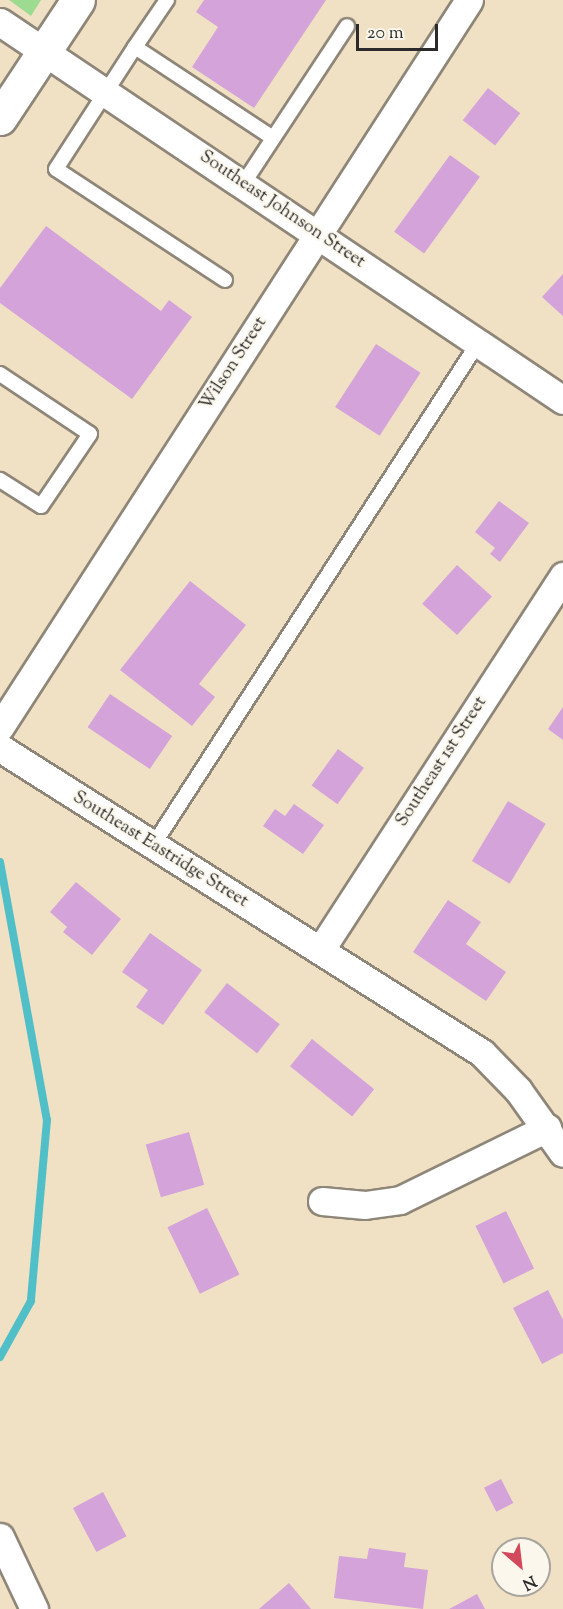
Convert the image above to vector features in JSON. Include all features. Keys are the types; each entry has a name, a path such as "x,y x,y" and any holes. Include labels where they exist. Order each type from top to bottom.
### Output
{"street":[{"path":"0,118 78,0"},
{"name":"Wilson Street","path":"0,728 469,0"},
{"name":"Southeast Johnson Street","path":"0,22 563,400"},
{"name":"Southeast 1st Street","path":"321,949 563,576"},
{"name":"Southeast Eastridge Street","path":"0,748 152,847 321,949 482,1053 547,1128 563,1153"},
{"path":"322,1201 400,1200 547,1128"},
{"path":"0,1537 34,1609"}],"lane":[{"path":"167,0 105,91 56,169 225,280"},
{"path":"243,184 347,26"},
{"path":"135,47 273,138"},
{"path":"152,847 478,343"},
{"path":"0,374 90,434 41,506 0,480"}],"green space":[{"path":"9,0 41,0 31,16"}],"building":[{"path":"204,0 326,0 254,108 192,67 218,27 196,12"},
{"path":"488,88 520,113 495,146 463,120"},
{"path":"450,155 480,177 424,254 394,232"},
{"path":"46,226 161,311 169,300 192,317 132,399 0,303 0,288"},
{"path":"563,274 563,316 542,297"},
{"path":"376,344 420,373 380,436 335,407"},
{"path":"499,501 529,523 500,562 490,554 495,548 475,532"},
{"path":"457,565 492,596 457,635 422,604"},
{"path":"190,581 246,625 199,684 215,697 192,726 120,670"},
{"path":"110,694 172,736 150,769 88,727"},
{"path":"563,707 563,740 548,729"},
{"path":"338,749 364,768 337,804 312,785"},
{"path":"508,801 546,824 510,884 472,861"},
{"path":"294,804 324,825 303,854 263,826 275,809 285,816"},
{"path":"76,882 121,919 92,955 63,932 67,927 50,912"},
{"path":"448,900 481,922 466,944 506,972 486,1001 413,952"},
{"path":"150,933 202,970 163,1025 136,1007 148,990 122,972"},
{"path":"227,983 280,1024 257,1053 204,1012"},
{"path":"312,1039 374,1089 352,1117 290,1066"},
{"path":"189,1132 204,1185 161,1197 146,1144"},
{"path":"207,1208 239,1275 200,1294 167,1227"},
{"path":"506,1211 534,1269 503,1283 475,1226"},
{"path":"548,1290 563,1320 563,1353 542,1364 513,1308"},
{"path":"501,1479 513,1503 496,1512 484,1488"},
{"path":"103,1492 126,1536 96,1552 73,1508"},
{"path":"369,1548 406,1553 404,1567 428,1570 423,1609 334,1598 339,1556 367,1559"},
{"path":"289,1583 311,1609 259,1609"},
{"path":"477,1594 485,1609 449,1609"}],"waterway":[{"path":"0,862 47,1120 31,1301 0,1357"}]}
